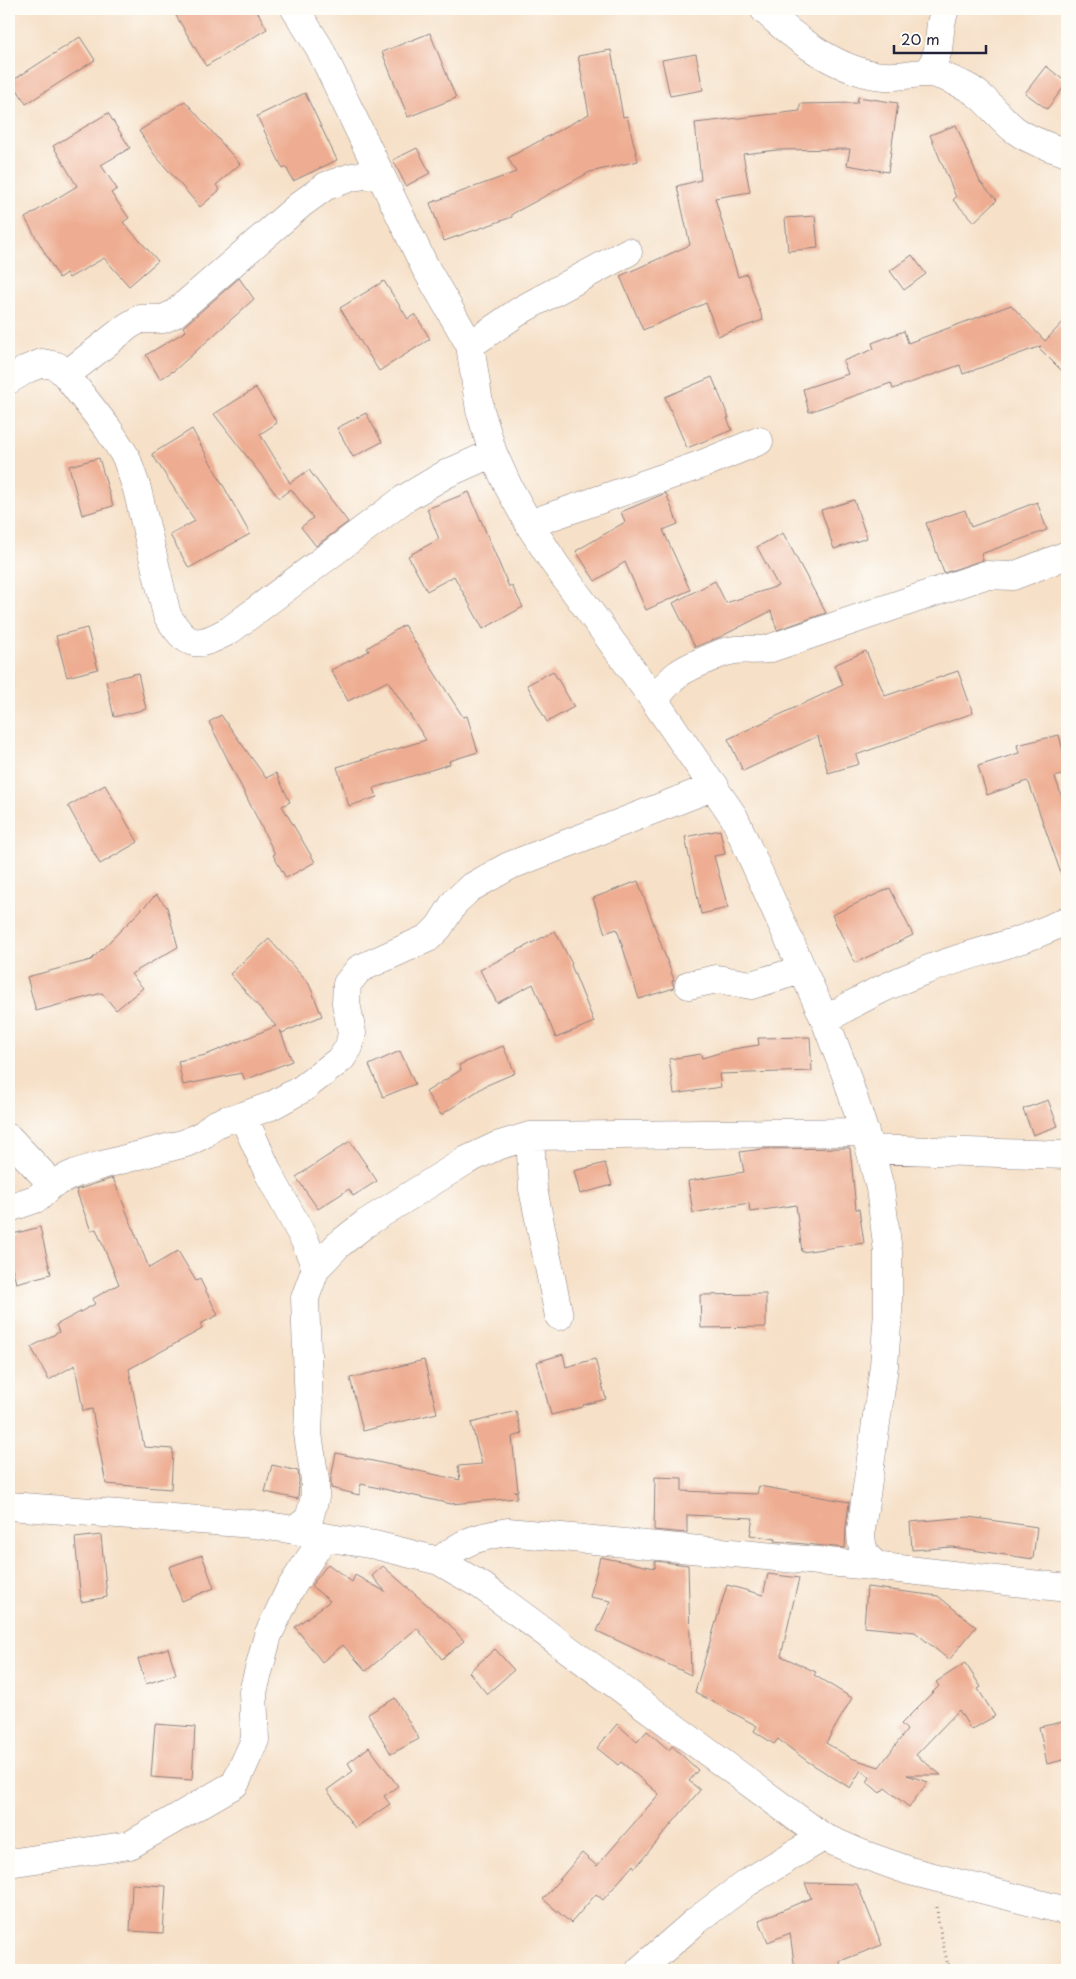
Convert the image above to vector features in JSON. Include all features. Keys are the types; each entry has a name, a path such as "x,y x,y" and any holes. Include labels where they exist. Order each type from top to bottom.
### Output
{"street":[{"path":"295,9 319,48 425,266 470,345 480,410 493,453 508,486 529,524 556,564 715,786 734,817 825,1020 846,1075 868,1141 880,1188 888,1252 888,1312 884,1366 861,1530 861,1545 865,1555 872,1563 882,1566"},
{"path":"764,9 794,37 840,63 858,70 885,76 930,73 964,85 983,97 1016,130 1034,140 1067,153"},
{"path":"930,73 938,50 941,23 945,9"},
{"path":"66,375 128,326 140,319 163,319 174,314 301,204 326,186 352,177 380,173"},
{"path":"470,345 521,310 628,252"},
{"path":"9,380 27,369 42,363 56,366 66,375 108,429 126,458 137,489 167,615 176,630 187,640 199,644 212,640 230,630 404,499 446,474 493,453"},
{"path":"529,524 700,465 759,441"},
{"path":"654,700 670,679 683,669 728,651 768,649 985,575 1013,576 1067,555"},
{"path":"9,1208 38,1198 52,1184 102,1165 186,1143 204,1134 214,1125 271,1106 302,1089 342,1059 349,1047 352,1032 346,1003 347,984 359,969 428,938 440,927 455,902 470,888 509,866 715,786"},
{"path":"825,1020 856,1001 924,970 1046,931 1067,920"},
{"path":"689,985 717,979 751,985 801,970"},
{"path":"243,1116 269,1174 305,1241 316,1268"},
{"path":"530,1136 533,1189 559,1316"},
{"path":"295,1530 309,1519 315,1497 308,1434 309,1408 305,1298 316,1268 338,1245 366,1223 466,1160 497,1146 530,1136 868,1141 1067,1155"},
{"path":"9,1138 52,1184"},
{"path":"9,1506 254,1524 295,1530 324,1538 375,1545 439,1561 482,1586 823,1837 862,1854 910,1871 1067,1911"},
{"path":"439,1561 459,1545 482,1536 508,1532 882,1566 1067,1588"},
{"path":"9,1863 130,1845 235,1784 255,1740 253,1692 268,1635 290,1589 324,1538"},
{"path":"640,1970 696,1921 748,1882 823,1837"}],"path":[{"path":"936,1878 938,1920 948,1970"},
{"path":"947,1963 958,1970"}],"building":[{"path":"172,9 256,9 267,29 206,66"},
{"path":"430,33 456,98 408,117 382,52"},
{"path":"80,37 95,60 26,104 12,81"},
{"path":"611,50 623,117 627,116 638,161 590,172 512,214 512,217 444,241 430,203 516,172 508,158 589,114 578,56"},
{"path":"696,54 703,90 670,96 662,60"},
{"path":"1046,66 1067,83 1047,109 1025,93"},
{"path":"305,93 337,160 293,181 286,167 283,169 257,116"},
{"path":"858,97 898,103 888,172 847,165 850,149 777,150 743,154 750,192 715,198 738,277 747,274 763,320 718,336 706,303 643,330 620,276 690,245 677,186 701,180 695,123 800,111 800,104 857,103"},
{"path":"185,101 240,164 216,185 220,190 200,207 154,154 139,131"},
{"path":"108,113 130,148 101,165 117,189 111,193 129,218 123,222 158,261 129,286 104,258 69,278 66,273 59,278 25,218 77,186 53,146"},
{"path":"956,125 980,182 997,200 974,222 953,200 956,197 930,135"},
{"path":"417,148 430,173 406,186 393,160"},
{"path":"815,216 818,248 788,251 785,218"},
{"path":"912,255 926,274 904,290 890,271"},
{"path":"239,278 254,299 175,370 160,379 146,355 186,331 183,327"},
{"path":"384,281 408,319 415,314 430,339 379,371 340,308"},
{"path":"1011,305 1045,341 1067,318 1067,376 1039,348 1041,346 963,374 960,365 893,389 891,383 809,412 803,389 848,374 843,361 874,349 872,343 904,331 908,343"},
{"path":"712,377 732,430 687,448 665,397"},
{"path":"256,388 277,423 260,434 290,483 309,470 348,522 316,546 301,527 313,518 291,489 279,498 214,414"},
{"path":"366,413 382,442 353,457 337,428"},
{"path":"192,429 250,534 189,568 170,535 195,521 152,454"},
{"path":"99,458 113,506 82,515 69,466"},
{"path":"469,492 509,587 512,586 523,607 483,629 454,576 427,591 408,556 439,539 427,509"},
{"path":"666,493 678,524 663,530 690,590 646,610 625,562 595,581 576,551 625,522 621,512"},
{"path":"854,500 867,538 834,549 821,510"},
{"path":"1037,502 1047,530 981,554 983,560 944,573 926,523 965,510 971,527"},
{"path":"783,533 826,613 777,630 771,611 720,637 695,647 673,603 715,581 726,603 778,586 757,547"},
{"path":"404,625 463,717 467,716 478,752 449,761 450,764 374,788 377,797 349,806 337,767 426,740 388,681 348,701 331,670 369,651 367,648"},
{"path":"87,628 98,669 67,677 56,636"},
{"path":"866,651 885,696 958,671 973,713 856,755 859,764 828,773 818,736 743,771 728,739 843,685 834,665"},
{"path":"553,671 574,707 547,722 527,685"},
{"path":"138,673 146,709 114,717 106,681"},
{"path":"221,715 266,778 276,773 290,802 282,806 315,862 286,878 209,722"},
{"path":"1059,735 1067,766 1067,773 1055,777 1067,812 1067,882 1064,882 1029,783 1027,781 987,795 978,766 1019,753 1017,745"},
{"path":"105,785 138,842 100,864 68,806"},
{"path":"720,830 725,854 714,856 728,908 701,914 685,837"},
{"path":"638,881 674,980 672,981 674,988 639,999 617,929 605,933 593,898"},
{"path":"890,888 913,935 855,963 832,915"},
{"path":"156,895 167,907 178,947 131,974 143,988 116,1010 102,993 36,1011 27,977 91,960"},
{"path":"555,931 572,964 594,1022 556,1038 533,984 497,1003 480,970"},
{"path":"269,939 309,984 322,1016 282,1033 280,1030 292,1061 245,1080 242,1073 183,1085 178,1061 206,1055 276,1026 230,974"},
{"path":"810,1037 812,1071 719,1074 721,1087 674,1094 669,1059 701,1054 702,1058 733,1049 759,1045 758,1038"},
{"path":"503,1046 515,1073 485,1086 441,1115 426,1092 461,1070 459,1065"},
{"path":"400,1051 415,1084 383,1097 369,1065"},
{"path":"1048,1100 1058,1126 1033,1135 1023,1109"},
{"path":"350,1141 377,1181 353,1196 349,1189 318,1209 296,1177"},
{"path":"850,1148 856,1209 859,1209 864,1243 802,1252 796,1205 750,1212 749,1203 693,1213 688,1181 744,1172 740,1152 762,1149"},
{"path":"605,1163 612,1185 580,1194 574,1171"},
{"path":"113,1178 149,1268 178,1251 196,1281 200,1279 218,1315 200,1324 202,1329 129,1369 144,1447 173,1449 171,1489 106,1484 92,1409 83,1411 75,1365 49,1380 31,1347 59,1332 56,1325 95,1304 92,1299 119,1284 96,1229 91,1231 76,1190"},
{"path":"40,1227 51,1274 16,1283 9,1256 9,1235"},
{"path":"766,1294 766,1327 701,1328 700,1295"},
{"path":"563,1354 566,1367 595,1359 606,1399 551,1415 537,1362"},
{"path":"424,1360 437,1413 363,1431 350,1378"},
{"path":"516,1411 522,1434 512,1437 518,1491 514,1491 517,1492 517,1498 451,1504 361,1484 359,1495 331,1488 336,1453 460,1480 458,1466 482,1464 471,1423"},
{"path":"272,1465 298,1471 298,1499 265,1492"},
{"path":"655,1477 682,1478 682,1491 757,1494 759,1486 849,1502 845,1548 775,1541 776,1539 750,1535 753,1518 687,1515 687,1533 654,1530"},
{"path":"969,1517 1037,1527 1033,1559 952,1547 912,1550 910,1522"},
{"path":"101,1535 107,1597 81,1602 75,1538"},
{"path":"202,1555 214,1588 182,1601 169,1567"},
{"path":"600,1557 655,1568 655,1561 688,1565 691,1675 597,1631 611,1601 590,1597"},
{"path":"328,1564 352,1582 355,1575 386,1592 372,1576 383,1566 450,1625 464,1641 442,1659 417,1628 366,1671 343,1645 322,1662 295,1627 330,1601 311,1586"},
{"path":"768,1574 799,1578 781,1656 816,1672 814,1675 852,1698 826,1743 851,1758 879,1767 907,1730 901,1724 939,1686 936,1682 965,1663 981,1687 978,1689 995,1716 971,1730 959,1710 916,1755 941,1775 907,1775 928,1782 909,1807 885,1788 880,1793 867,1782 870,1777 861,1770 850,1788 807,1761 778,1739 774,1744 754,1731 757,1726 695,1692 727,1585 763,1595"},
{"path":"867,1587 938,1596 976,1627 949,1660 915,1632 864,1627"},
{"path":"168,1648 176,1674 146,1684 138,1659"},
{"path":"495,1649 514,1670 487,1694 469,1672"},
{"path":"395,1698 419,1739 391,1754 368,1714"},
{"path":"1067,1721 1067,1759 1047,1764 1039,1727"},
{"path":"155,1724 195,1727 192,1780 151,1777"},
{"path":"617,1724 637,1742 647,1731 669,1750 672,1746 698,1770 689,1781 700,1790 635,1868 633,1865 603,1900 596,1894 571,1923 543,1899 582,1853 597,1866 659,1794 621,1762 618,1765 597,1748"},
{"path":"369,1747 398,1786 384,1796 390,1804 355,1828 327,1790 353,1771 348,1763"},
{"path":"805,1883 857,1884 882,1945 840,1961 841,1968 795,1970 790,1933 768,1942 759,1920 811,1898"},
{"path":"132,1884 166,1886 163,1933 130,1931"}]}
